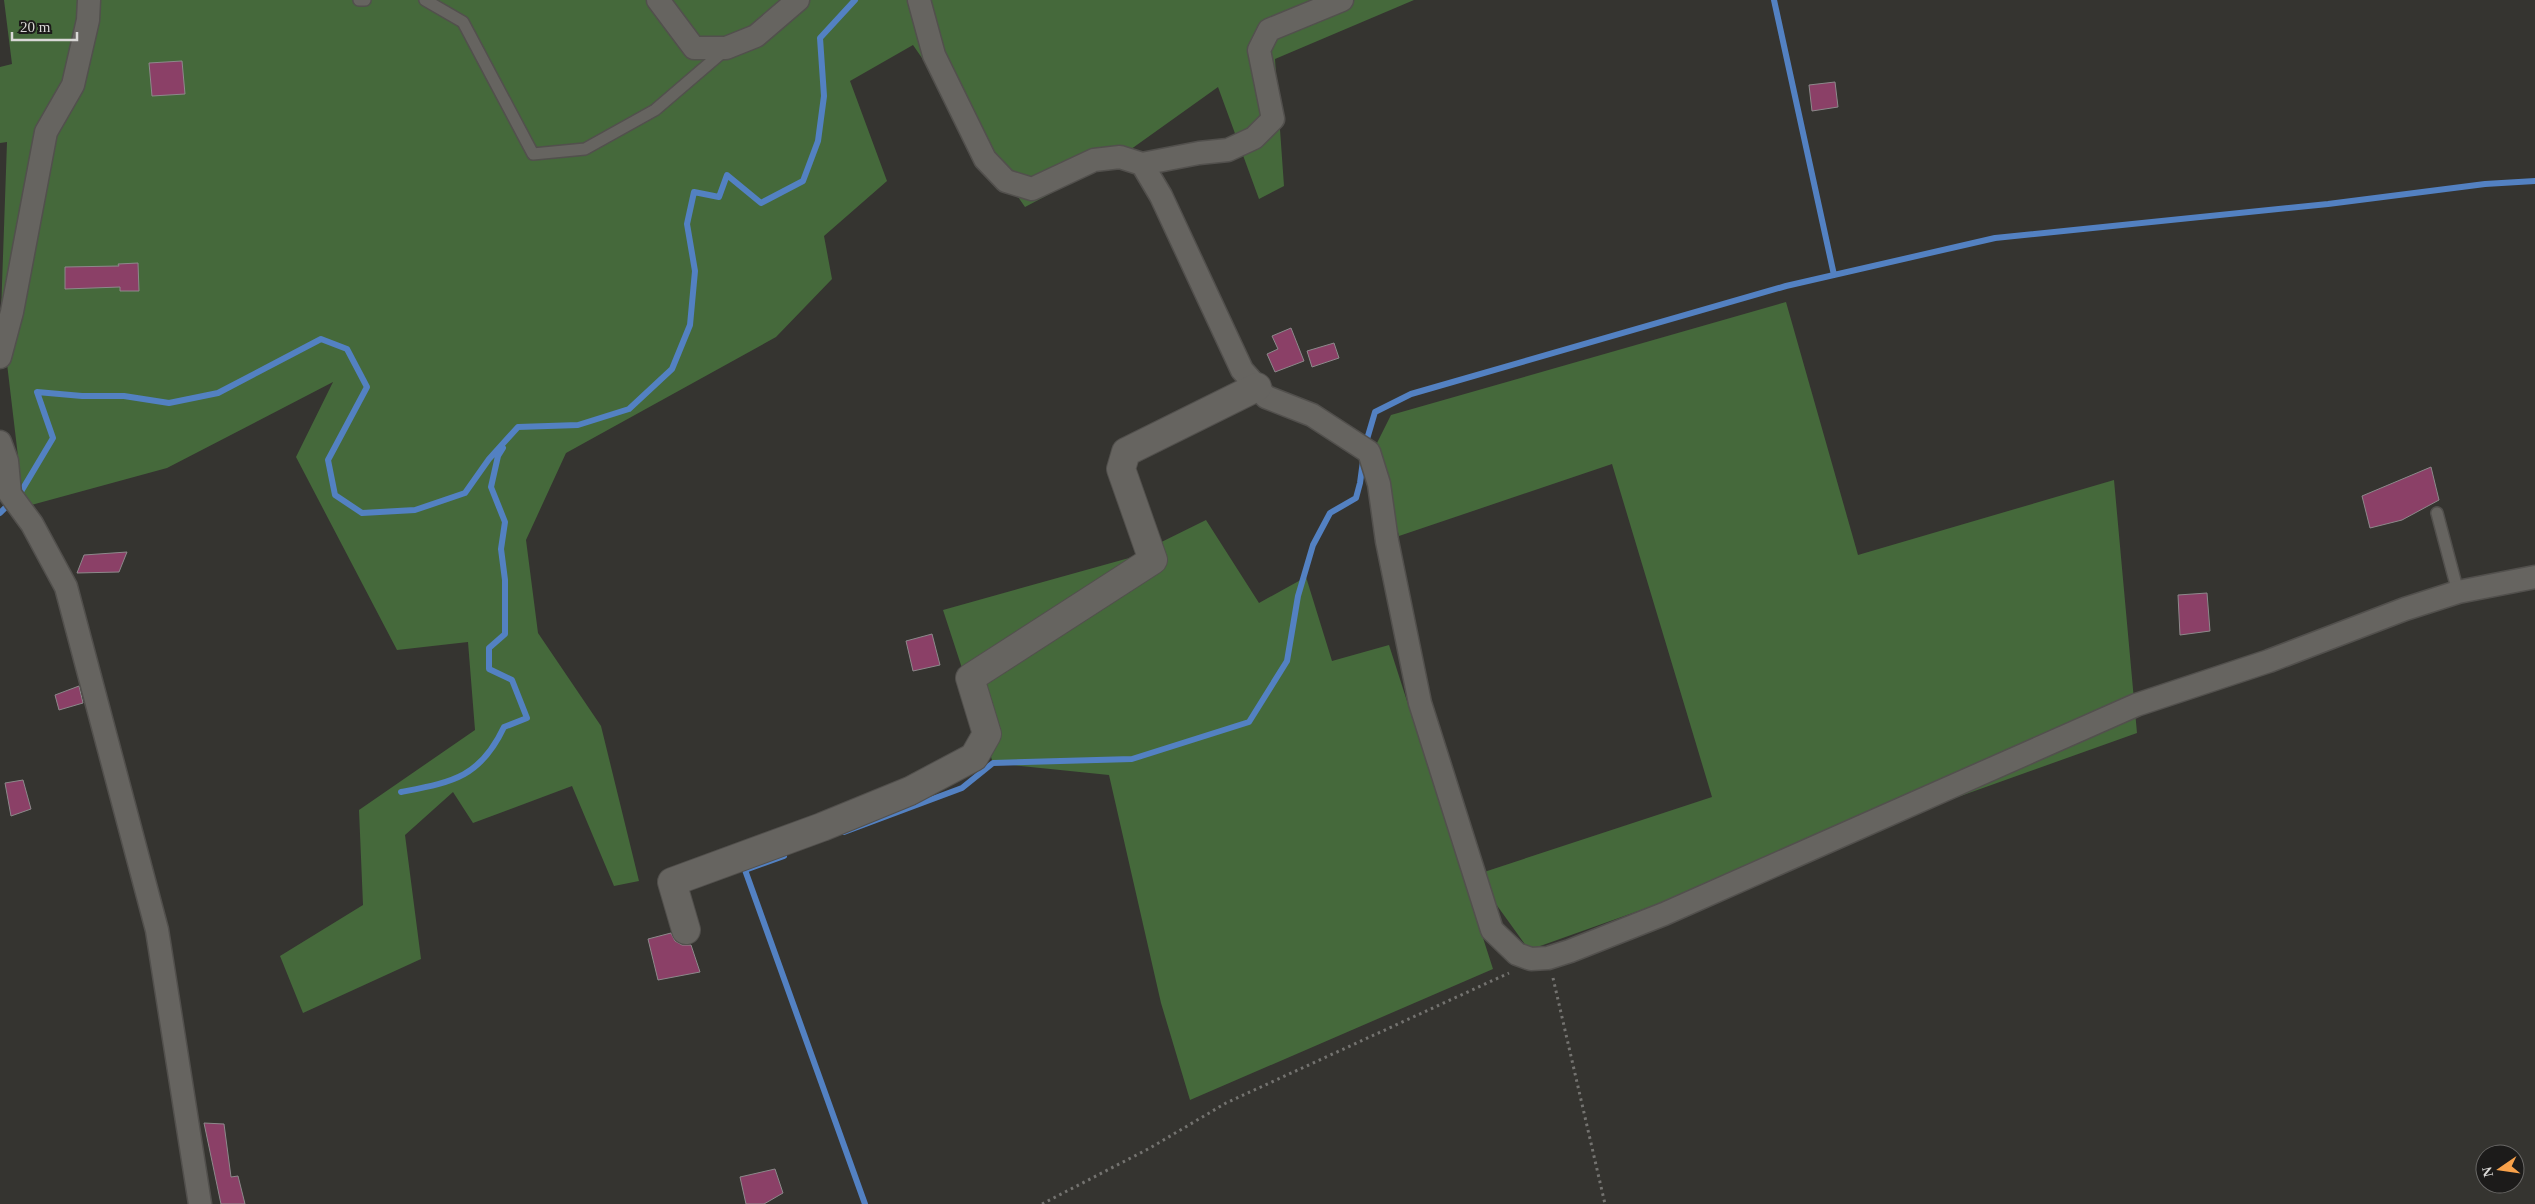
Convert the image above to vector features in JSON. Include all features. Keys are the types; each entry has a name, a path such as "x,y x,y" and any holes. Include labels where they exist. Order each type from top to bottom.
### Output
{"street":[{"path":"0,356 12,312 46,132 73,85 88,20 89,0"},
{"path":"658,0 694,48 726,48 756,36 798,0"},
{"path":"919,0 934,55 985,159 1006,181 1032,189 1094,160 1120,157 1142,164 1199,153 1228,150 1254,138 1273,119 1260,50 1269,30 1342,0"},
{"path":"1142,164 1161,196 1242,370 1266,397 1312,414 1369,452 1379,484 1391,561 1420,703 1492,930 1516,954 1540,958 1664,914 2136,705 2269,661 2405,609 2458,592 2535,578"},
{"path":"686,930 672,882 822,827 902,795 974,757 987,734 970,678 1153,560 1121,468 1126,452 1257,387"},
{"path":"0,442 7,461 10,494 32,524 66,588 157,930 200,1204"}],"lane":[{"path":"426,0 463,22 533,154 585,149 656,110 726,48"},
{"path":"2437,513 2458,592"}],"path":[{"path":"1042,1204 1150,1148 1226,1103 1501,978 1540,958 1605,1204"}],"green space":[{"path":"4,0 1414,0 1275,59 1284,186 1259,199 1218,87 1120,157 1025,207 913,45 850,81 887,181 824,236 832,279 776,337 566,453 526,540 538,633 601,726 639,881 614,886 572,786 473,823 453,792 405,835 421,959 303,1013 280,956 363,905 359,810 475,730 468,642 397,650 296,457 333,382 167,468 24,507 1,313 7,142 0,143 0,67 12,64"},
{"path":"1786,302 1858,555 2114,480 2137,733 1529,950 1475,875 1712,797 1612,464 1399,536 1376,445 1391,415"},
{"path":"1206,520 1259,603 1306,577 1332,661 1389,645 1493,969 1190,1100 1161,1003 1109,775 993,763 943,610 1129,558"}],"building":[{"path":"182,61 185,94 152,96 149,63"},
{"path":"1835,82 1838,107 1812,111 1809,85"},
{"path":"138,263 139,291 120,291 120,287 65,289 65,267 119,266 118,264"},
{"path":"1291,328 1304,361 1275,372 1267,354 1278,349 1272,336"},
{"path":"1334,343 1339,358 1312,367 1307,351"},
{"path":"2431,467 2439,500 2402,520 2370,528 2362,496"},
{"path":"127,552 119,572 77,573 84,555"},
{"path":"2207,593 2210,631 2180,635 2178,595"},
{"path":"932,634 940,665 913,671 906,641"},
{"path":"79,686 83,703 59,710 55,695"},
{"path":"23,780 31,809 11,816 5,783"},
{"path":"671,933 675,941 682,945 691,945 700,972 658,980 648,939"},
{"path":"204,1123 224,1124 231,1177 238,1176 245,1204 221,1204"},
{"path":"775,1169 783,1193 764,1204 746,1204 740,1177"}],"waterway":[{"path":"19,495 53,438 37,392 82,396 124,396 169,403 218,393 321,339 347,349 367,387 328,460 335,495 362,513 415,510 465,493 489,459 518,427 578,425 629,409 672,369 690,325 695,271 687,224 694,192 719,197 727,175 761,203 803,181 818,141 824,96 820,38 855,0"},
{"path":"1774,0 1834,275"},
{"path":"1365,446 1375,412 1411,394 1786,286 1995,238 2328,204 2485,184 2535,181"},
{"path":"401,792 435,785 463,775 485,757 504,727 527,718 512,680 489,669 489,648 505,634 505,580 501,549 505,522 491,487 498,456 503,448"},
{"path":"844,832 962,788 993,763 1132,759 1249,722 1287,661 1298,596 1313,545 1330,513 1356,498 1363,461"},
{"path":"0,513 10,503"},
{"path":"784,856 745,870 865,1204"}]}
